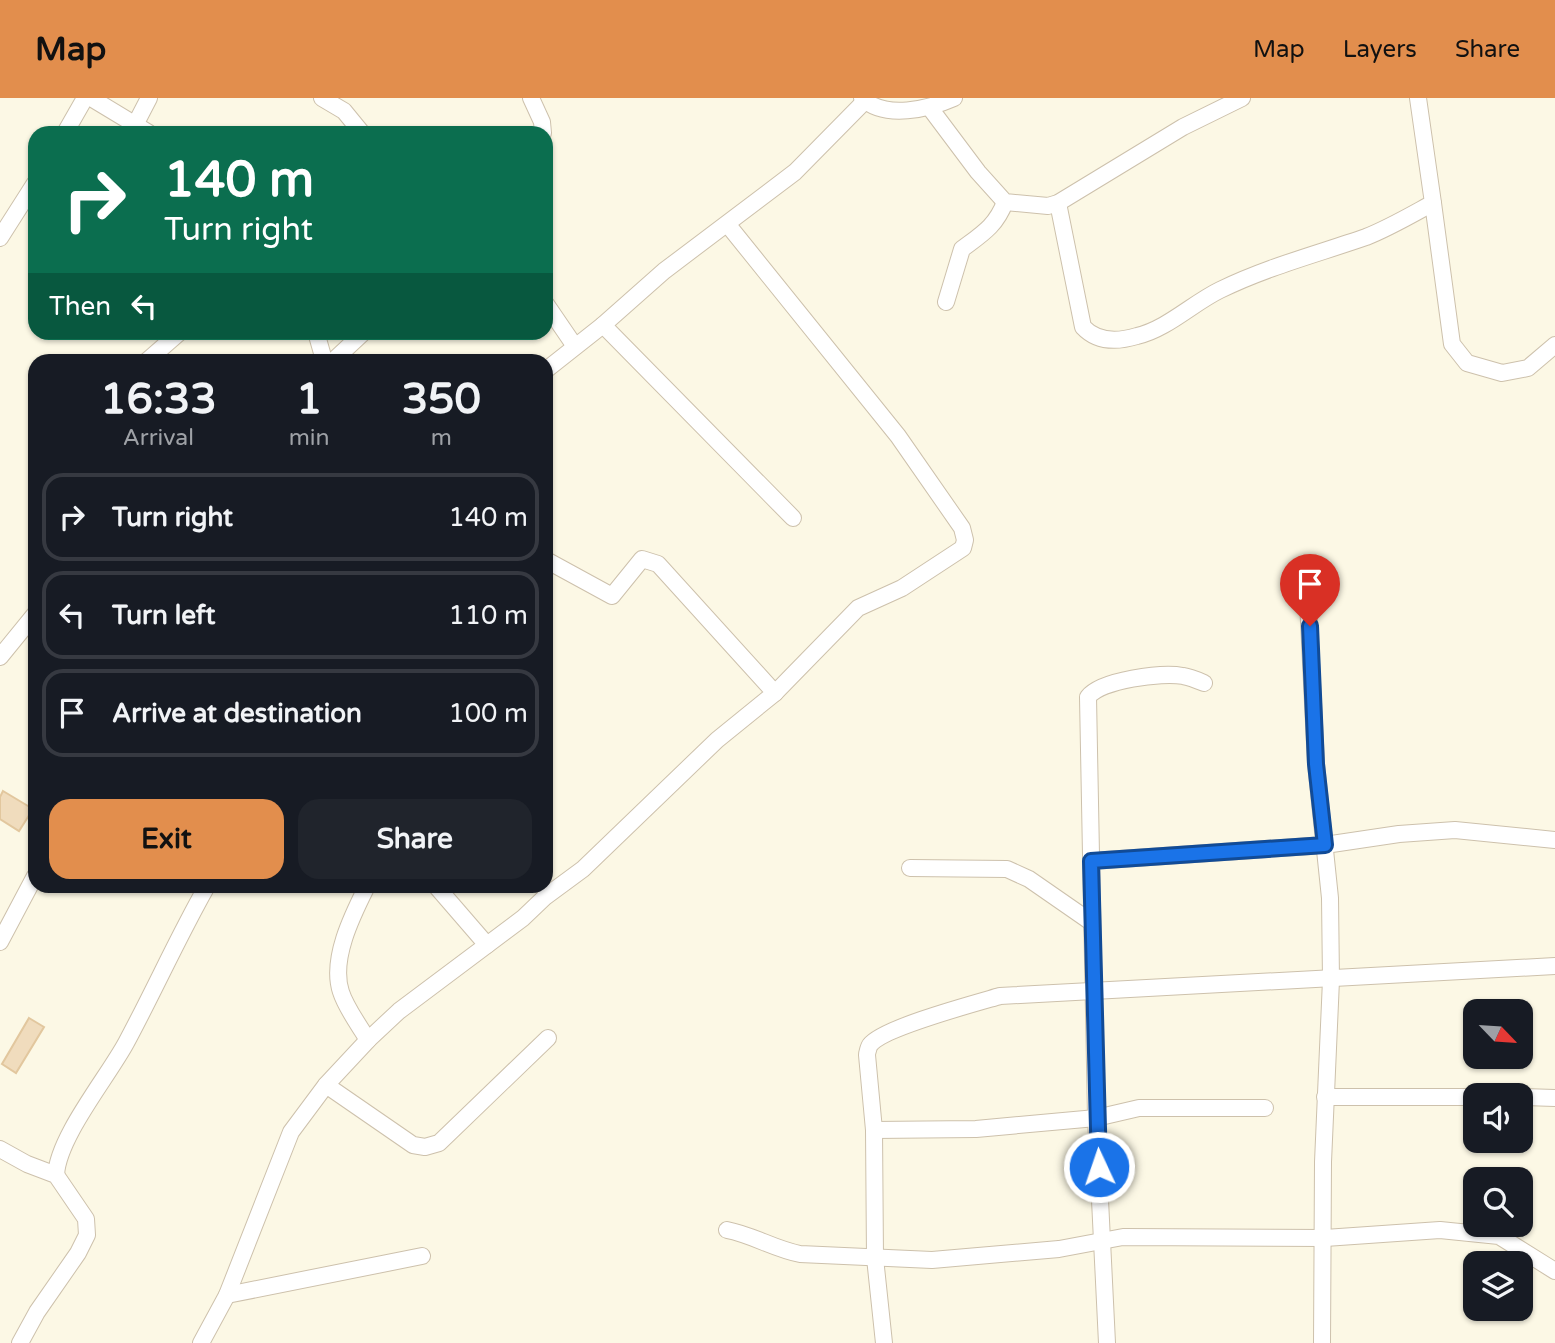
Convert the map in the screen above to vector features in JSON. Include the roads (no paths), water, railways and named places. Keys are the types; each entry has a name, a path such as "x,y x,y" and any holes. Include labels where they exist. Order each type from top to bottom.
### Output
{"street":[{"path":"70,126 88,98 137,126"},
{"path":"143,126 149,98"},
{"path":"322,98 344,111 356,126"},
{"path":"531,98 542,126"},
{"path":"553,364 603,325 664,271 795,172 865,99 882,108 930,108 954,98"},
{"path":"930,108 978,172 1005,202 1058,203 1182,127 1242,98"},
{"path":"1418,98 1452,344 1467,363 1502,373 1528,368 1555,345"},
{"path":"0,238 28,194"},
{"path":"946,302 962,248 989,231 998,220 1005,202"},
{"path":"1058,203 1083,327 1093,338 1100,340 1136,337 1154,330 1222,289 1297,258 1368,236 1433,203"},
{"path":"553,893 583,869 717,740 775,693 858,608 902,588 963,548 965,540 962,528 898,436 728,225"},
{"path":"553,314 575,345"},
{"path":"603,325 715,435 793,519"},
{"path":"155,354 171,340"},
{"path":"340,354 355,340"},
{"path":"553,564 612,596 642,559 658,564 775,693"},
{"path":"1307,581 1316,764 1325,845 1331,980 1325,1097 1322,1343"},
{"path":"0,657 28,623"},
{"path":"1108,1343 1096,1118 1088,697 1094,689 1109,683 1170,675 1204,683"},
{"path":"1091,861 1325,845 1399,834 1455,830 1555,840"},
{"path":"910,868 1007,869 1029,879 1091,922"},
{"path":"0,942 6,916 28,886"},
{"path":"55,1175 61,1150 126,1043 172,948 203,893"},
{"path":"364,893 348,926 338,970 340,991 368,1040"},
{"path":"442,893 487,945"},
{"path":"201,1343 227,1295 286,1143 326,1085 399,1011 553,893"},
{"path":"884,1343 874,1258 874,1130 867,1055 869,1045 879,1037 947,1011 1000,996 1555,967"},
{"path":"326,1085 413,1146 425,1147 439,1143 548,1038"},
{"path":"1325,1097 1463,1097"},
{"path":"1533,1097 1555,1098"},
{"path":"874,1130 976,1129 1096,1118 1139,1108 1265,1108"},
{"path":"0,1149 40,1171 55,1175 86,1219 87,1234 20,1343"},
{"path":"727,1230 748,1234 782,1251 874,1258 984,1258 1059,1250 1103,1240 1143,1236 1325,1238 1405,1231 1474,1232 1499,1236 1555,1270"},
{"path":"227,1295 422,1256"}]}
